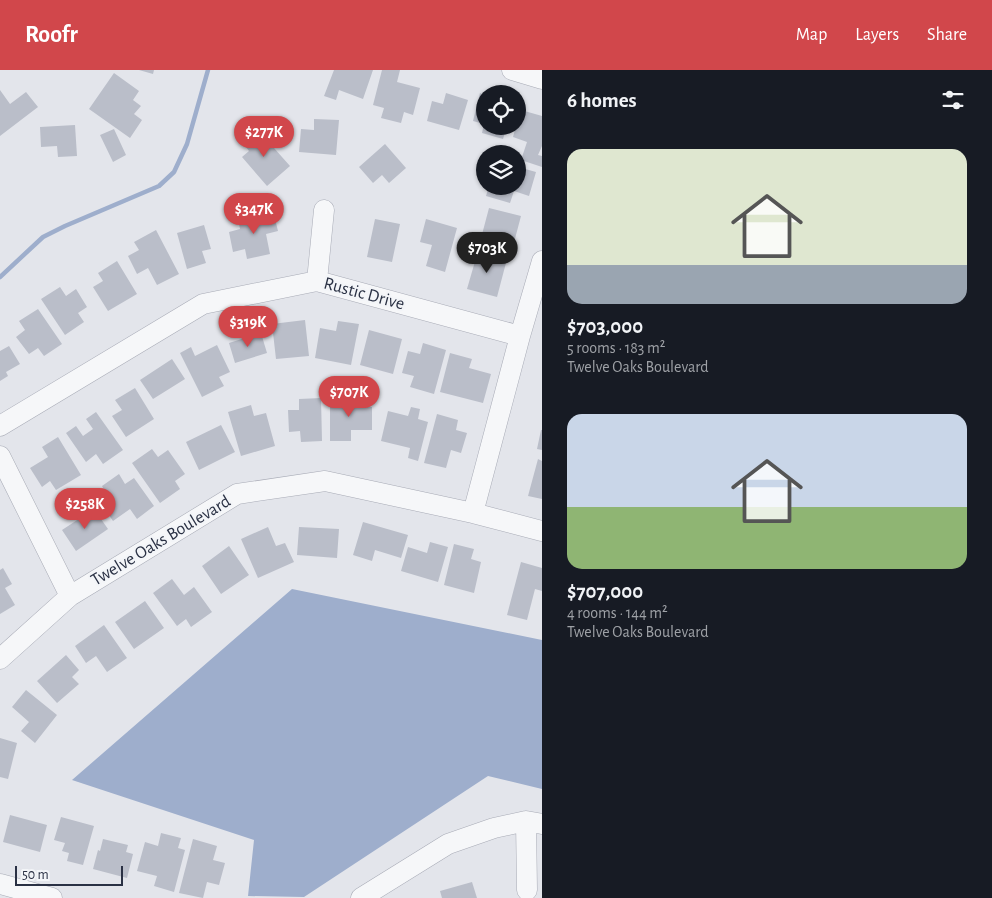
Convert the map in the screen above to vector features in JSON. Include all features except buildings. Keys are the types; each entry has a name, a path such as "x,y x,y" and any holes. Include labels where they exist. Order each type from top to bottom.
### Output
{"street":[{"path":"512,70 542,79"},
{"path":"317,280 324,210"},
{"path":"474,513 520,336 542,261"},
{"name":"Rustic Drive","path":"0,426 204,304 317,280 520,336"},
{"path":"0,456 70,596"},
{"name":"Twelve Oaks Boulevard","path":"0,659 70,596 237,494 325,482 474,513 542,531"},
{"path":"360,898 448,844 494,828 534,823 528,890"},
{"path":"0,884 52,898"}],"water":[{"path":"292,589 542,640 542,789 488,776 304,897 248,896 254,840 72,780"}],"waterway":[{"path":"0,277 43,237 159,186 174,172 187,144 208,70"}]}
